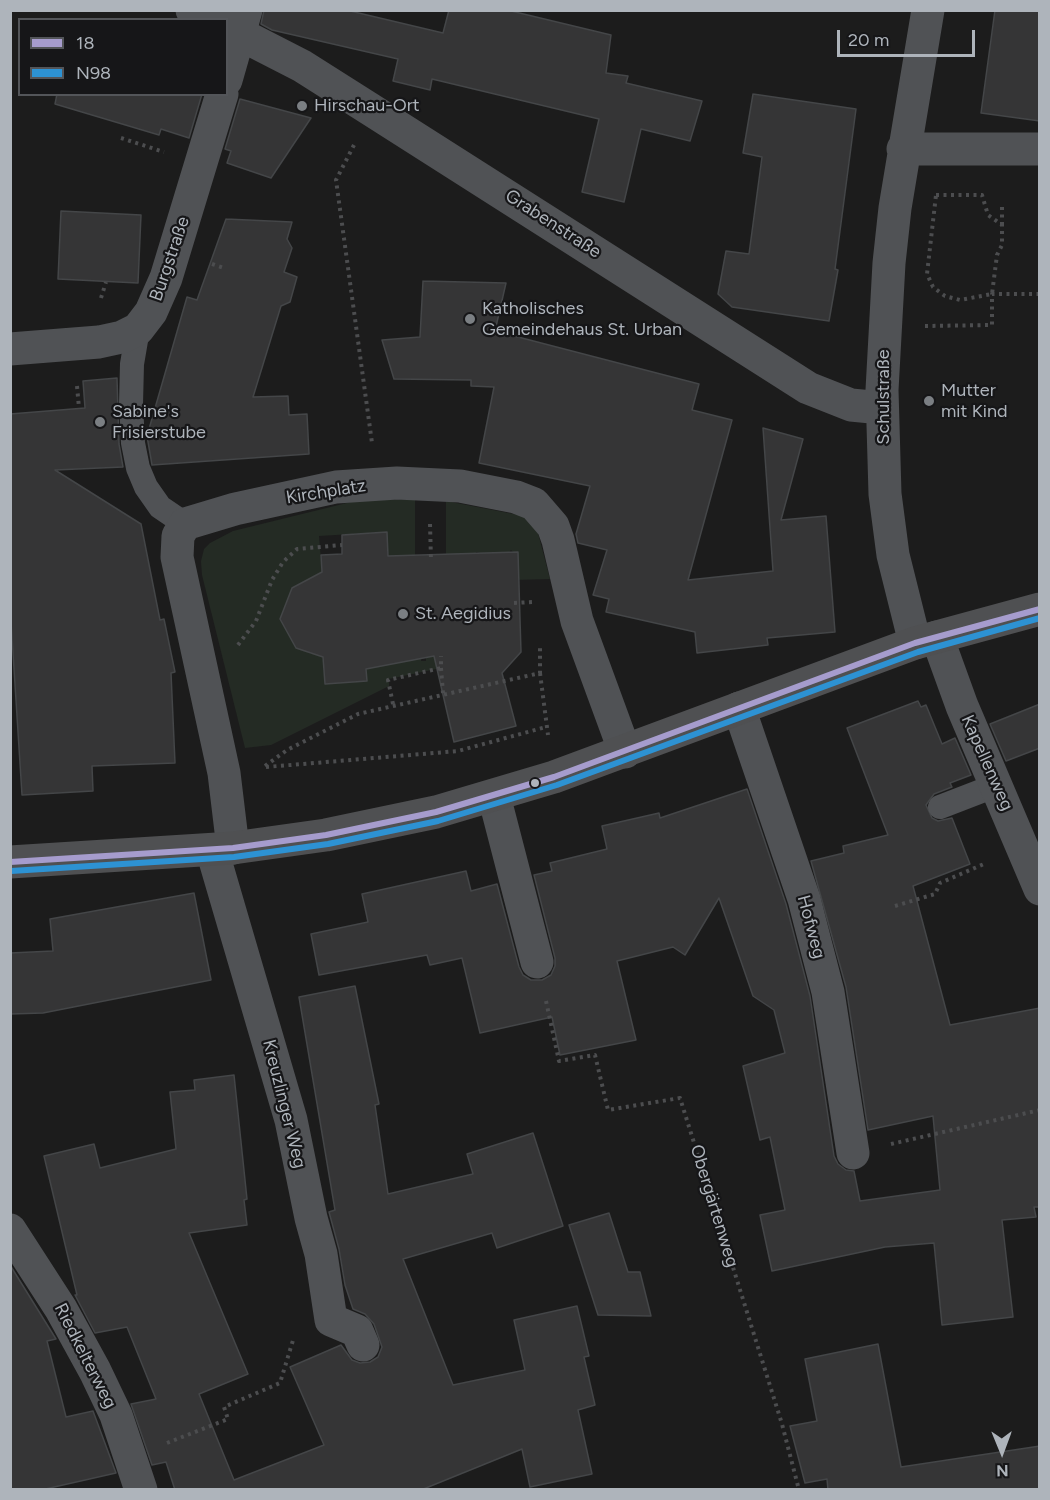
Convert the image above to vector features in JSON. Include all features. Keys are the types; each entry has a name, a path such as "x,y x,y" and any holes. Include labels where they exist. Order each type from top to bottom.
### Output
{"main road":[{"path":"10,862 222,849 376,825 494,796 554,777 926,640 985,622 1040,609"}],"street":[{"path":"192,10 207,18"},
{"name":"Schulstraße","path":"926,640 893,555 885,494 882,408 889,263 903,149 928,10"},
{"path":"228,71 238,24"},
{"name":"Grabenstraße","path":"238,24 808,388 851,405 882,408"},
{"name":"Burgstraße","path":"138,329 151,312 166,278 221,96"},
{"path":"903,149 1040,149"},
{"path":"10,349 99,342 122,337 138,329"},
{"name":"Kirchplatz","path":"185,524 235,509 336,487 378,484 429,484 489,491 525,501 544,514 558,540 577,621 625,752"},
{"path":"185,524 178,536 177,557 224,773 222,849"},
{"name":"Kapellenweg","path":"926,640 962,706 1040,889"},
{"name":"Hofweg","path":"740,708 804,899 828,992 853,1153"},
{"path":"494,796 537,962"},
{"name":"Kreuzlinger Weg","path":"222,849 288,1110 321,1254 331,1320"},
{"name":"Riedkelterweg","path":"10,1230 62,1309 95,1371 131,1457 141,1490"},
{"path":"331,1320 357,1331 363,1345"}],"lane":[{"path":"138,329 132,364 131,404 133,443 138,468 146,487 160,507 185,524"},
{"path":"940,807 997,785"}],"path":[{"path":"373,111 336,180 378,484"},
{"path":"121,138 167,153"},
{"path":"1002,225 988,215 982,195 936,195 927,274 933,287 945,296 960,300 992,294 1040,294"},
{"path":"885,326 992,326 992,294 997,255 1002,245 1002,204"},
{"path":"215,265 224,268"},
{"path":"103,292 106,282"},
{"path":"430,527 431,560"},
{"path":"237,646 256,621 272,580 283,562 297,549 342,545"},
{"path":"514,603 533,602"},
{"path":"540,640 540,673 554,777"},
{"path":"441,656 443,693"},
{"path":"393,704 388,680 441,668"},
{"path":"540,673 393,704 358,714 287,750 263,767 458,751 546,727"},
{"path":"896,906 935,894 940,883 1023,847"},
{"name":"Obergärtenweg","path":"556,1045 559,1061 595,1055 608,1110 680,1098 782,1424 799,1490"},
{"path":"853,1153 1040,1110"},
{"path":"131,1457 228,1419 224,1407 280,1383 288,1351 298,1326 331,1320"}],"shaded area":[{"path":"415,499 415,561 389,563 386,532 319,536 323,584 306,580 292,603 287,602 285,605 291,607 292,629 287,631 309,653 313,654 314,648 322,648 325,684 367,681 365,661 421,657 421,661 426,661 426,657 441,656 441,668 389,679 389,686 271,745 245,748 202,575 201,561 204,549 210,543 233,531 359,500"},
{"path":"446,501 524,516 538,533 550,579 513,580 514,553 511,550 507,555 480,557 480,553 476,552 476,557 450,559 450,554 446,555"}],"building":[{"path":"264,10 346,10 443,33 449,10 507,10 611,35 606,73 628,76 626,83 702,101 690,141 641,129 624,202 582,192 599,119 432,79 430,90 393,81 398,59 272,30 261,24"},
{"path":"995,10 1040,10 1040,121 981,113"},
{"path":"753,94 856,109 835,269 838,270 829,321 732,307 718,294 726,251 749,254 762,157 743,153"},
{"path":"57,96 201,96 189,138 161,129 159,135 55,104"},
{"path":"240,99 311,118 271,178 227,163 231,151 225,149"},
{"path":"61,211 141,215 138,283 58,279"},
{"path":"226,219 292,222 287,239 292,248 284,272 297,277 290,302 281,306 253,397 288,396 289,415 307,414 309,454 152,465 147,436 187,297 197,300"},
{"path":"423,281 506,283 495,331 699,384 692,410 732,420 688,580 773,571 763,428 803,439 781,520 826,516 835,632 767,638 768,645 697,653 695,632 606,612 609,599 593,595 607,550 578,543 576,534 590,486 479,463 494,387 471,386 471,380 394,379 382,340 420,337"},
{"path":"117,378 119,444 123,467 55,470 141,524 160,620 164,619 175,672 171,673 175,763 92,766 93,791 22,795 10,606 10,414 85,408 83,381"},
{"name":"St. Aegidius","path":"387,532 388,556 518,552 521,652 502,673 516,726 454,742 434,656 366,669 367,681 325,684 323,657 296,648 280,619 292,588 322,572 321,555 342,554 342,535"},
{"path":"918,701 921,707 926,705 942,744 955,738 971,775 950,783 952,787 934,794 926,805 932,818 938,821 952,818 970,864 913,886 950,1025 1040,1008 1040,1207 1034,1207 1036,1217 1002,1220 1013,1317 942,1325 934,1243 885,1247 772,1271 760,1215 785,1210 770,1137 760,1140 743,1066 785,1053 774,1010 753,996 719,898 685,955 673,947 617,961 636,1040 560,1055 552,1017 480,1033 462,958 430,965 427,955 319,975 311,934 368,922 362,894 466,871 471,891 497,884 519,967 523,975 531,980 542,980 551,975 555,966 555,958 534,875 552,871 550,863 607,849 602,826 659,813 660,818 747,789 786,904 810,996 834,1156 838,1164 846,1170 854,1171 860,1201 940,1190 933,1116 868,1130 846,987 811,861 844,853 843,846 888,835 847,728"},
{"path":"1040,704 1040,748 1006,761 990,724"},
{"path":"194,893 211,980 43,1013 10,1014 10,953 53,951 50,919"},
{"path":"355,986 379,1104 375,1105 388,1194 473,1174 467,1154 533,1133 563,1226 497,1248 492,1233 403,1259 453,1385 525,1370 514,1320 577,1306 589,1356 584,1357 595,1405 578,1410 592,1474 530,1487 522,1449 421,1490 175,1490 166,1462 152,1465 131,1404 156,1399 127,1327 95,1333 75,1295 77,1295 44,1156 94,1144 100,1168 176,1149 170,1092 195,1090 194,1080 234,1075 247,1199 244,1200 247,1225 189,1233 248,1374 199,1394 234,1480 324,1445 290,1367 341,1345 352,1360 360,1363 370,1362 378,1357 382,1347 374,1324 365,1314 353,1309 345,1285 339,1249 329,1212 335,1210 299,997"},
{"path":"609,1213 628,1272 640,1272 651,1316 598,1315 569,1225"},
{"path":"10,1265 56,1339 47,1341 66,1417 93,1411 116,1473 41,1490 10,1490"},
{"path":"878,1344 901,1467 1040,1446 1040,1490 828,1490 827,1479 805,1483 790,1426 817,1421 805,1359"}],"transit line":[{"name":"18","path":"10,862 233,848 326,835 436,812 554,777 915,643 1040,609"},
{"name":"N98","path":"11,871 234,857 328,844 438,821 557,785 918,652 1040,618"}],"place":[{"name":"Hirschau-Ort","path":"302,106"},
{"name":"Katholisches Gemeindehaus St. Urban","path":"470,319"},
{"name":"Mutter mit Kind","path":"929,401"},
{"name":"Sabine's Frisierstube","path":"100,422"},
{"name":"St. Aegidius","path":"403,614"}]}
